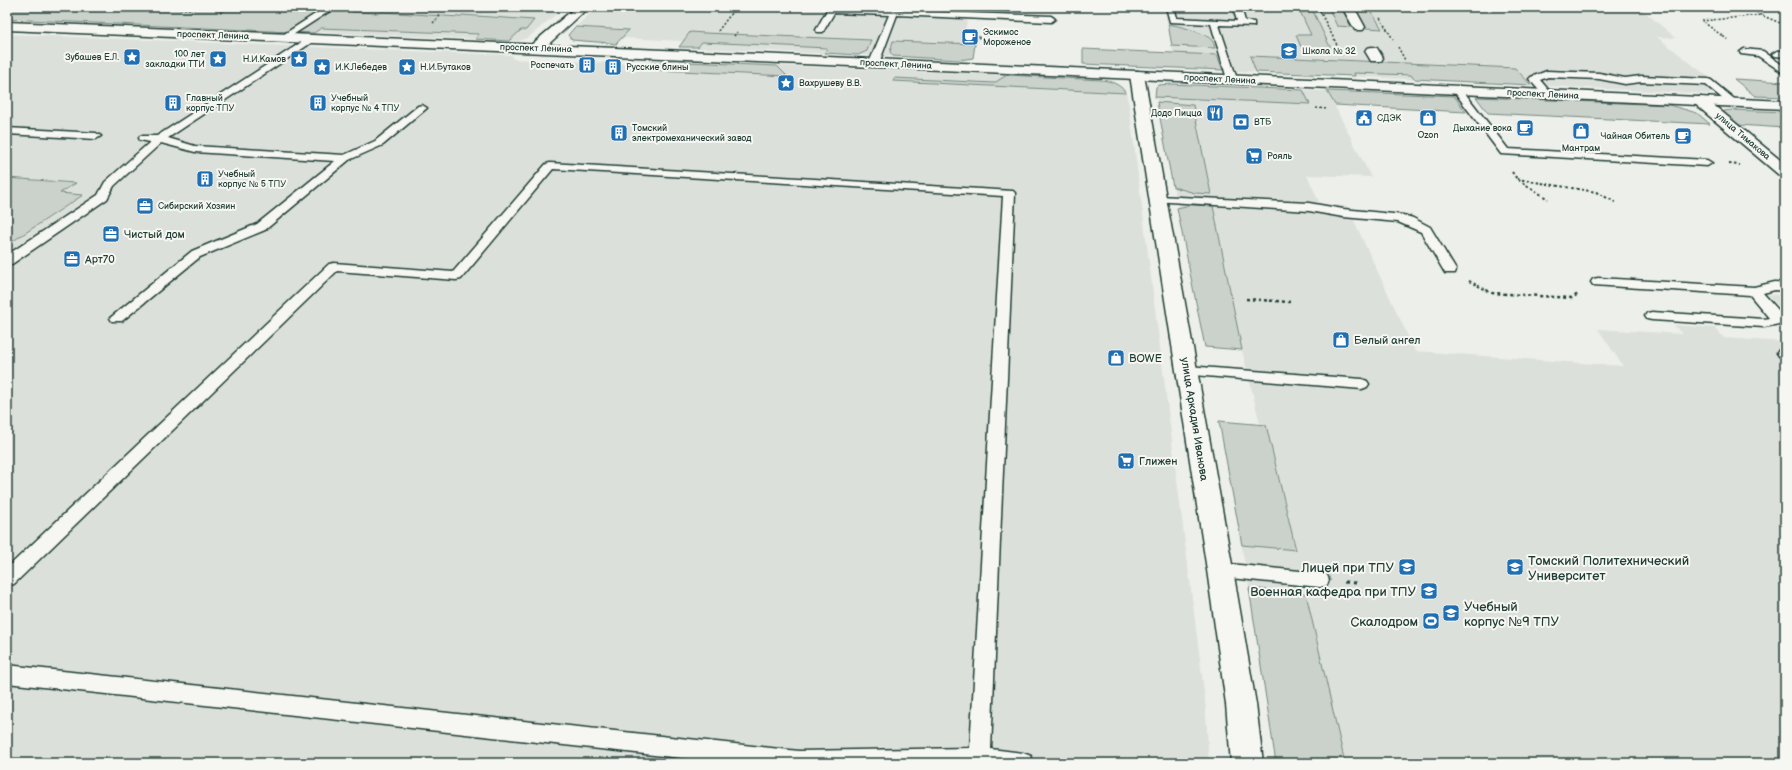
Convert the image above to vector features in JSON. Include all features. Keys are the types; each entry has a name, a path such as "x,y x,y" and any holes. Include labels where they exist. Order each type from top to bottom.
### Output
{"main road":[{"path":"536,48 583,7"},
{"path":"1348,7 1359,27"},
{"name":"проспект Ленина","path":"7,26 874,63 1785,105"},
{"name":"улица Аркадия Иванова","path":"1137,75 1220,570 1241,704 1247,763"},
{"name":"улица Тимакова","path":"1700,101 1785,172"}],"lane":[{"path":"282,38 332,7"},
{"path":"1170,7 1173,20 1246,24 1237,7"},
{"path":"820,30 830,8 1052,19"},
{"path":"874,63 894,12"},
{"path":"1214,22 1232,80"},
{"path":"7,261 103,197 109,184 159,139 311,39"},
{"path":"1744,52 1760,53 1785,71"},
{"path":"1547,94 1534,79 1547,74 1599,76 1625,81 1641,79 1708,82 1733,102"},
{"path":"1625,81 1642,98"},
{"path":"1458,90 1505,152 1707,163"},
{"path":"117,318 196,254 262,227 345,158 379,143 422,108"},
{"path":"7,131 96,136"},
{"path":"144,138 159,139 194,149 345,158"},
{"path":"7,579 334,266 456,276 550,166 1009,193 980,758"},
{"path":"1158,199 1309,207 1353,214 1399,218 1414,223 1426,230 1450,270"},
{"path":"1598,282 1754,291 1775,286 1785,287"},
{"path":"1652,316 1764,323 1774,321 1776,318 1775,315 1754,291"},
{"path":"1187,371 1362,384"},
{"path":"1220,570 1320,580"},
{"path":"7,674 799,761 980,758 1023,763"}],"path":[{"path":"160,7 190,9 195,16"},
{"path":"718,31 736,7"},
{"path":"1318,7 1343,57"},
{"path":"1750,7 1761,15 1785,25"},
{"path":"1773,7 1785,8"},
{"path":"1744,52 1702,21 1761,15"},
{"path":"1316,108 1328,108"},
{"path":"1505,152 1501,158 1518,179 1548,200"},
{"path":"1518,179 1596,192 1615,202"},
{"path":"1450,270 1492,293 1572,298 1598,282"},
{"path":"1246,299 1290,302"}],"shaded area":[{"path":"7,7 565,7 529,37 519,41 7,19"},
{"path":"7,7 241,7 300,10 305,7 359,7 352,12 382,12 460,17 462,15 534,20 526,30 521,30 509,41 475,39 479,34 321,28 314,33 7,19"},
{"path":"597,7 970,7 959,60 679,47 683,41 621,38 616,44 584,42 572,40 568,37 570,32"},
{"path":"1164,7 1639,7 1676,38 1657,37 1732,95 1176,68"},
{"path":"1298,7 1311,7 1331,49 1301,47 1296,35 1311,35"},
{"path":"1328,7 1341,7 1351,27 1337,26"},
{"path":"1354,7 1369,7 1382,29 1366,28"},
{"path":"1168,24 1205,35 1210,38 1215,48 1172,46"},
{"path":"575,27 629,30 616,44 572,40 568,35"},
{"path":"690,32 871,40 867,51 858,55 825,53 827,48 702,42 698,47 679,47"},
{"name":"Томский электромеханический завод","path":"7,34 512,55 513,59 641,64 664,61 1007,75 1101,80 1110,81 1118,85 1126,93 1129,105 1205,699 1209,763 7,763 7,245 82,196 59,193 75,182 7,178"},
{"path":"893,41 975,44 973,58 959,60 893,56 890,52"},
{"path":"1083,49 1217,55 1223,70 1083,64"},
{"path":"1250,56 1515,68 1531,85 1414,79 1411,75 1354,73 1355,76 1256,72"},
{"path":"664,61 777,66 787,76 637,69 641,64"},
{"path":"1007,75 1105,80 1118,85 1126,93 893,81 894,78 994,83"},
{"path":"1734,79 1785,82 1785,97 1755,96"},
{"name":"Томский Политехнический Университет","path":"1171,84 1327,91 1371,177 1307,175 1320,204 1347,206 1415,351 1623,366 1598,329 1682,334 1674,325 1715,328 1724,338 1785,342 1785,763 1276,763 1249,588 1219,421 1260,424 1242,350 1205,347 1155,92 1158,85"},
{"path":"1171,84 1303,90 1310,104 1155,97 1156,87 1158,85"},
{"path":"1327,91 1454,96 1466,112 1335,105"},
{"path":"1476,97 1669,105 1697,113 1710,124 1488,113"},
{"path":"1157,102 1193,105 1211,194 1195,193 1173,187"},
{"path":"1724,111 1785,112 1785,128 1738,125 1723,114"},
{"path":"7,178 76,183 60,193 83,195 7,245"},
{"path":"1191,205 1213,206 1242,350 1205,347 1177,208"},
{"path":"1767,294 1785,296 1785,313"},
{"path":"1219,421 1266,425 1296,550 1242,545"},
{"path":"1249,588 1306,594 1345,763 1276,763"}],"place":[{"name":"Эскимос Мороженое","path":"970,37"},
{"name":"Школа № 32","path":"1289,51"},
{"name":"Зубашев Е.Л.","path":"132,57"},
{"name":"100 лет закладки ТТИ","path":"218,59"},
{"name":"Н.И.Камов","path":"299,59"},
{"name":"Роспечать","path":"587,65"},
{"name":"И.К.Лебедев","path":"322,67"},
{"name":"Н.И.Бутаков","path":"407,67"},
{"name":"Русские блины","path":"613,67"},
{"name":"Вахрушеву В.В.","path":"786,83"},
{"name":"Главный корпус ТПУ","path":"173,103"},
{"name":"Учебный корпус № 4 ТПУ","path":"318,103"},
{"name":"Додо Пицца","path":"1215,113"},
{"name":"СДЭК","path":"1364,118"},
{"name":"Ozon","path":"1428,118"},
{"name":"ВТБ","path":"1241,122"},
{"name":"Дыхание вока","path":"1525,128"},
{"name":"Мантрам","path":"1581,131"},
{"name":"Томский электромеханический завод","path":"619,133"},
{"name":"Чайная Обитель","path":"1683,136"},
{"name":"Рояль","path":"1254,156"},
{"name":"Учебный корпус № 5 ТПУ","path":"205,179"},
{"name":"Сибирский Хозяин","path":"145,206"},
{"name":"Чистый дом","path":"111,234"},
{"name":"Арт70","path":"72,259"},
{"name":"Белый ангел","path":"1341,340"},
{"name":"BOWE","path":"1116,358"},
{"name":"Глижен","path":"1126,461"},
{"name":"Лицей при ТПУ","path":"1407,567"},
{"name":"Томский Политехнический Университет","path":"1515,567"},
{"name":"Военная кафедра при ТПУ","path":"1429,591"},
{"name":"Учебный корпус №9 ТПУ","path":"1451,613"},
{"name":"Скалодром","path":"1431,621"}]}
